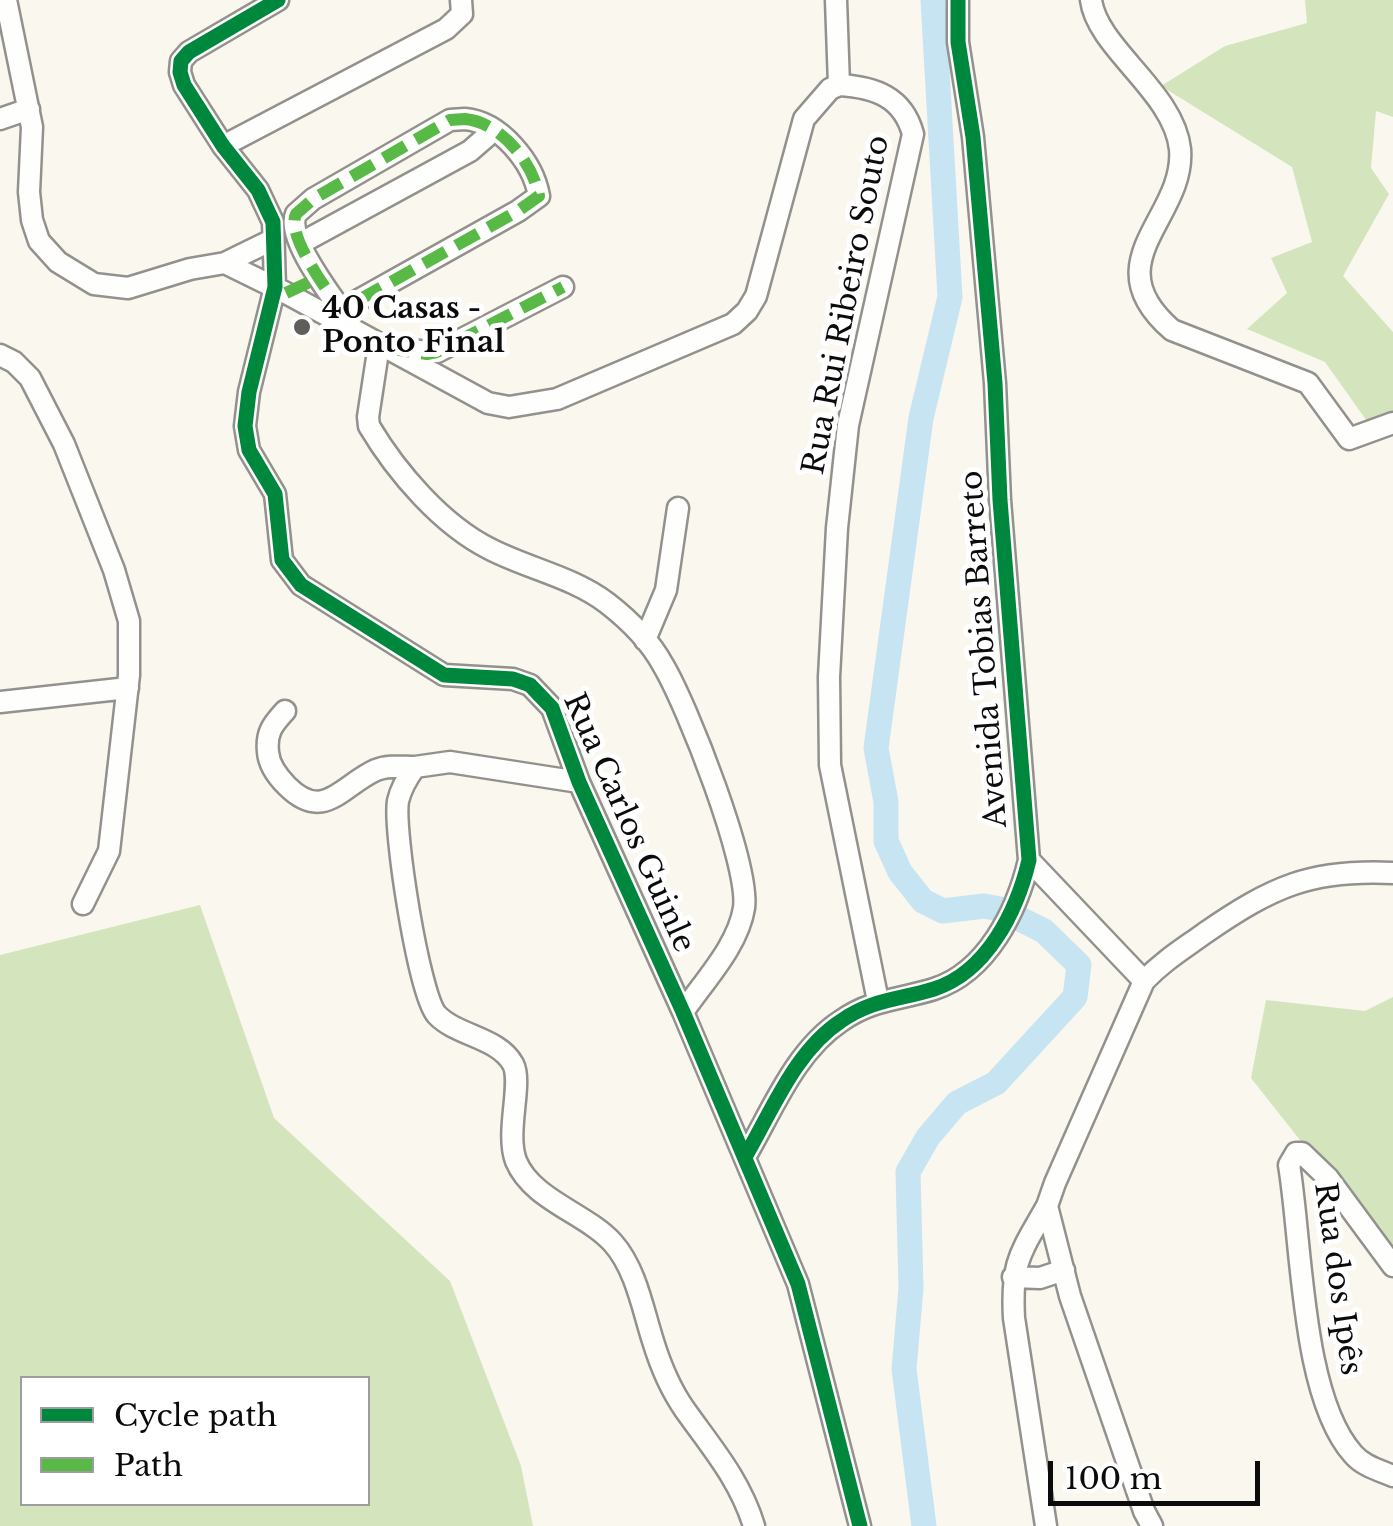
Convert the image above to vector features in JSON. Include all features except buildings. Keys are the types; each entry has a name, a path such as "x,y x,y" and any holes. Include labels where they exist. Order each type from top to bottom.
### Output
{"street":[{"path":"6,0 33,136 29,192 32,220 39,241 58,262 94,284 128,288 190,269 226,263 272,240"},
{"name":"Rua Carlos Guinle","path":"278,0 189,52 181,61 180,72 184,85 223,146 268,207 272,222 281,290 249,392 246,438 276,494 279,544 288,571 301,586 327,604 444,676 513,679 530,685 552,708 579,782 683,1012 798,1284 860,1526"},
{"path":"223,146 446,30 462,14 461,0"},
{"path":"226,263 488,403 509,408 557,398 692,344 733,324 756,296 804,119 830,89 840,84 836,0"},
{"name":"Avenida Tobias Barreto","path":"745,1157 804,1054 842,1020 878,1000 932,990 962,976 978,962 1017,902 1029,860 984,254 973,136 958,42 958,0"},
{"path":"1092,0 1095,15 1162,102 1180,147 1173,189 1143,248 1142,287 1160,320 1172,330 1308,383 1349,438 1358,438 1393,422"},
{"name":"Rua Rui Ribeiro Souto","path":"840,84 863,86 897,102 914,134 848,426 837,528 829,677 830,764 878,1000"},
{"path":"0,119 29,109"},
{"path":"450,120 476,120 493,131 520,154 539,190 537,199 341,310 318,278 292,222 300,208 450,120"},
{"path":"301,243 470,152 493,131"},
{"path":"281,290 318,278"},
{"path":"382,346 426,354 437,352 564,287"},
{"path":"382,346 369,426 417,489 470,538 604,600 645,640 679,695 704,756 741,871 744,894 744,908 735,935 683,1012"},
{"path":"0,354 30,378 47,409 114,570 129,621 128,688 109,851 83,904"},
{"path":"645,640 666,590 678,508"},
{"path":"0,702 128,688"},
{"path":"285,712 270,728 269,761 280,779 300,798 313,802 349,790 377,769 450,762 579,782"},
{"path":"415,767 405,781 398,804 416,952 430,1004 445,1022 491,1044 511,1060 516,1072 511,1136 516,1162 532,1183 614,1244 630,1274 671,1386 734,1476 754,1526"},
{"path":"1029,860 1144,981"},
{"path":"1046,1526 1014,1318 1013,1277 1016,1262 1047,1206 1144,981 1165,959 1280,886 1321,876 1393,872"},
{"name":"Rua dos Ipês","path":"1393,1266 1328,1178 1306,1156 1296,1153 1290,1165 1310,1333 1322,1389 1338,1433 1354,1456 1393,1476"},
{"path":"1047,1206 1109,1412 1152,1526"},
{"path":"1013,1277 1040,1278 1064,1270"}],"green space":[{"path":"1305,0 1393,0 1393,117 1376,111 1371,168 1389,194 1343,276 1393,332 1393,413 1369,424 1325,362 1247,329 1287,293 1271,258 1312,242 1292,167 1161,86 1225,46 1307,23"},
{"path":"200,905 274,1118 450,1281 521,1466 533,1526 0,1526 0,955"},
{"path":"1393,997 1393,1258 1251,1078 1266,1000 1365,1011"}],"waterway":[{"path":"924,1526 904,1369 911,1288 908,1172 928,1137 957,1103 996,1083 1075,997 1079,965 1044,931 1000,909 984,906 943,911 923,901 900,872 886,841 886,802 876,748 921,418 950,297 933,0"}],"marked path":[{"path":"465,119 490,128 513,146 530,170 539,196 341,310 302,249 294,224 296,214 313,199 450,120 465,119"},
{"path":"286,293 318,278"},
{"path":"385,348 437,352 563,287"}],"cycle path":[{"path":"278,0 189,52 181,61 180,72 184,85 223,146 258,190 273,222 275,287 249,392 245,426 249,450 275,494 282,560 301,585 444,675 513,679 530,685 552,708 579,782 683,1012 798,1284 860,1526"},
{"path":"745,1157 786,1083 810,1048 825,1034 864,1008 934,989 970,969 1008,919 1029,860 1000,500 995,383 973,137 958,42 958,0"}],"place":[{"name":"40 Casas - Ponto Final","path":"302,327"}]}
